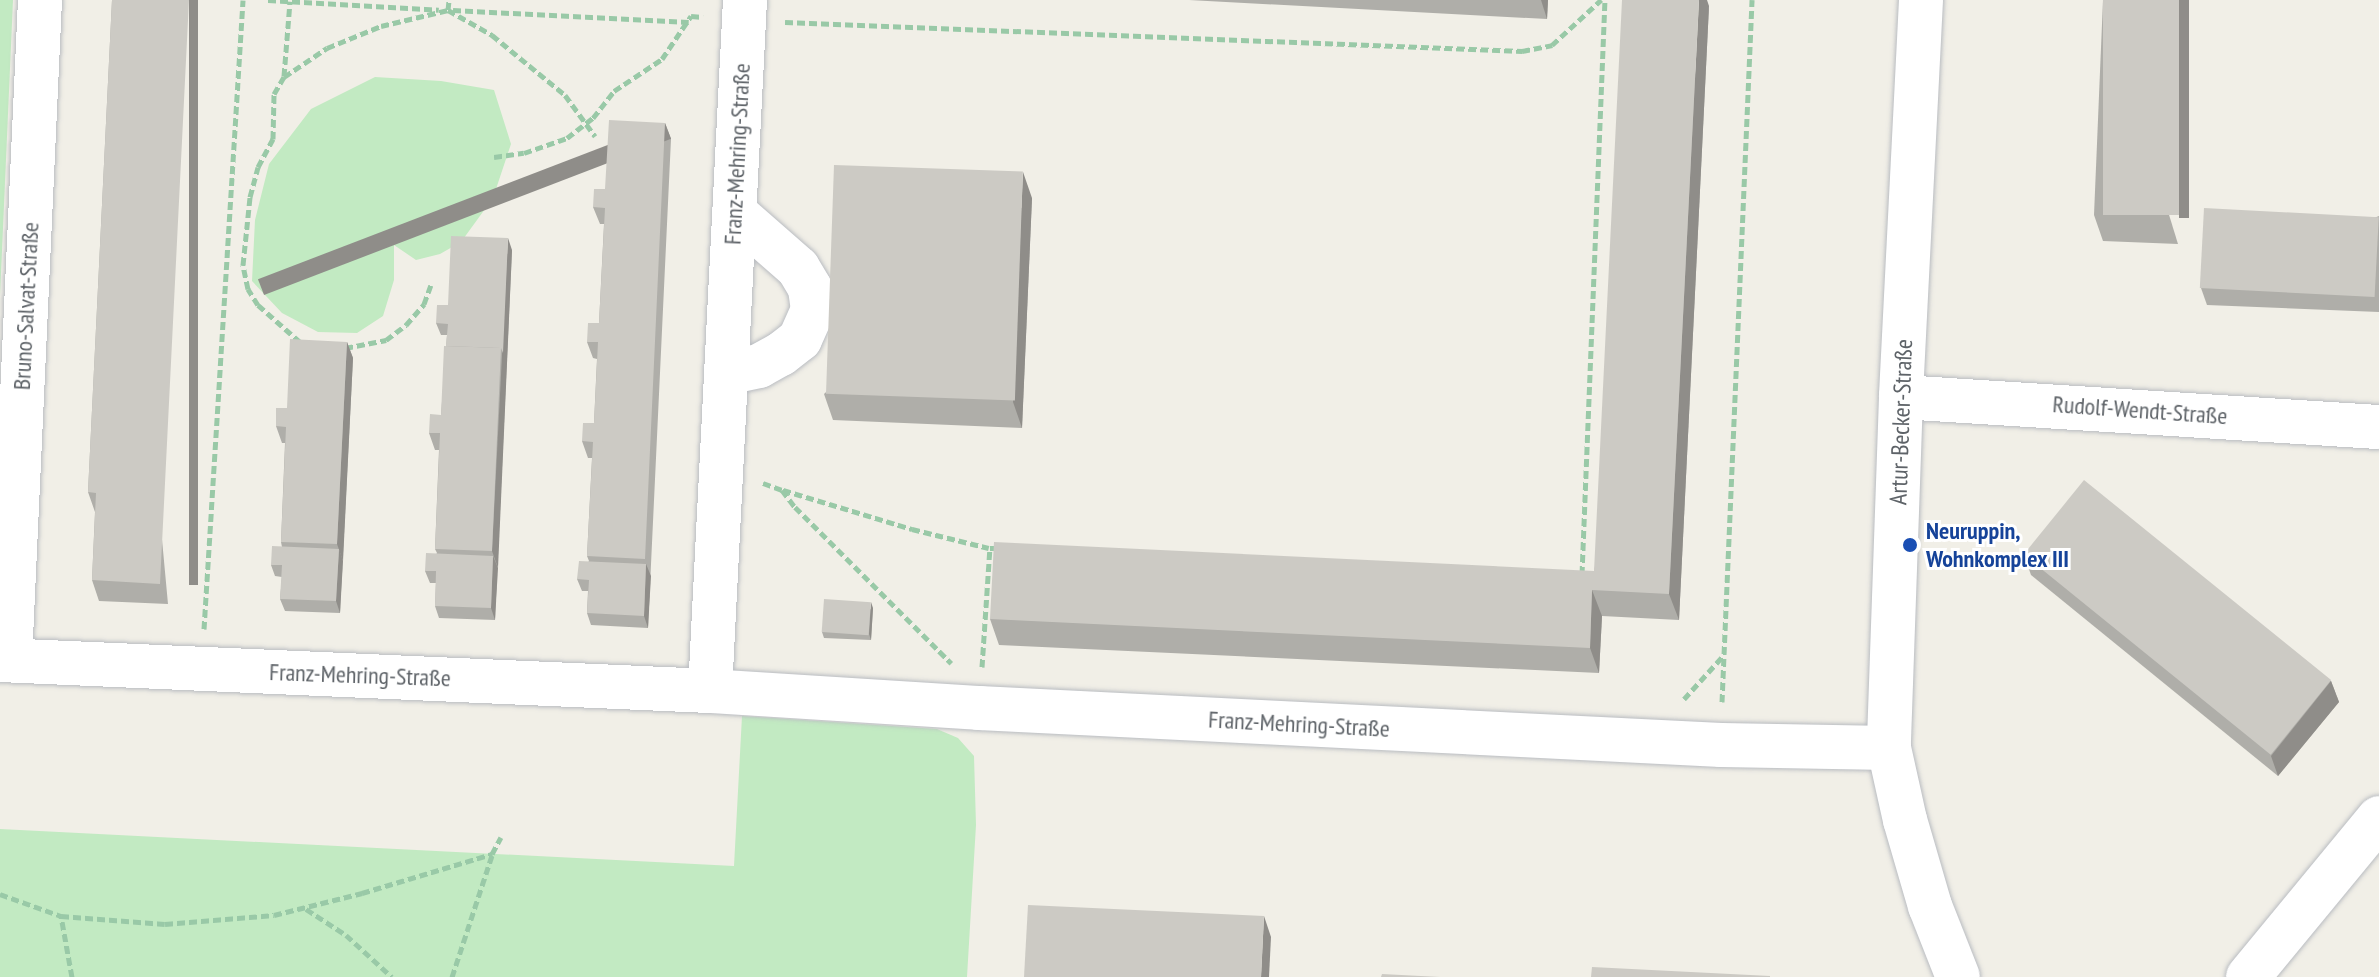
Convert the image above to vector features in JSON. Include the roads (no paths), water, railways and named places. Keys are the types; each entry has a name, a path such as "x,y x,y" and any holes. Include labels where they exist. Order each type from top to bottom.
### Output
{"street":[{"name":"Bruno-Salvat-Straße","path":"5,660 40,0"},
{"name":"Artur-Becker-Straße","path":"1921,0 1901,397 1889,748 1905,820 1930,906 1958,977"},
{"name":"Franz-Mehring-Straße","path":"710,691 746,10"},
{"path":"726,373 759,366 781,354 800,339 813,310 810,288 798,268 734,212"},
{"name":"Rudolf-Wendt-Straße","path":"1901,397 2379,427"},
{"name":"Franz-Mehring-Straße","path":"5,660 980,700 1750,747 1889,748"},
{"path":"2248,977 2379,818"}],"place":[{"name":"Neuruppin, Wohnkomplex III","path":"1910,545"}]}
